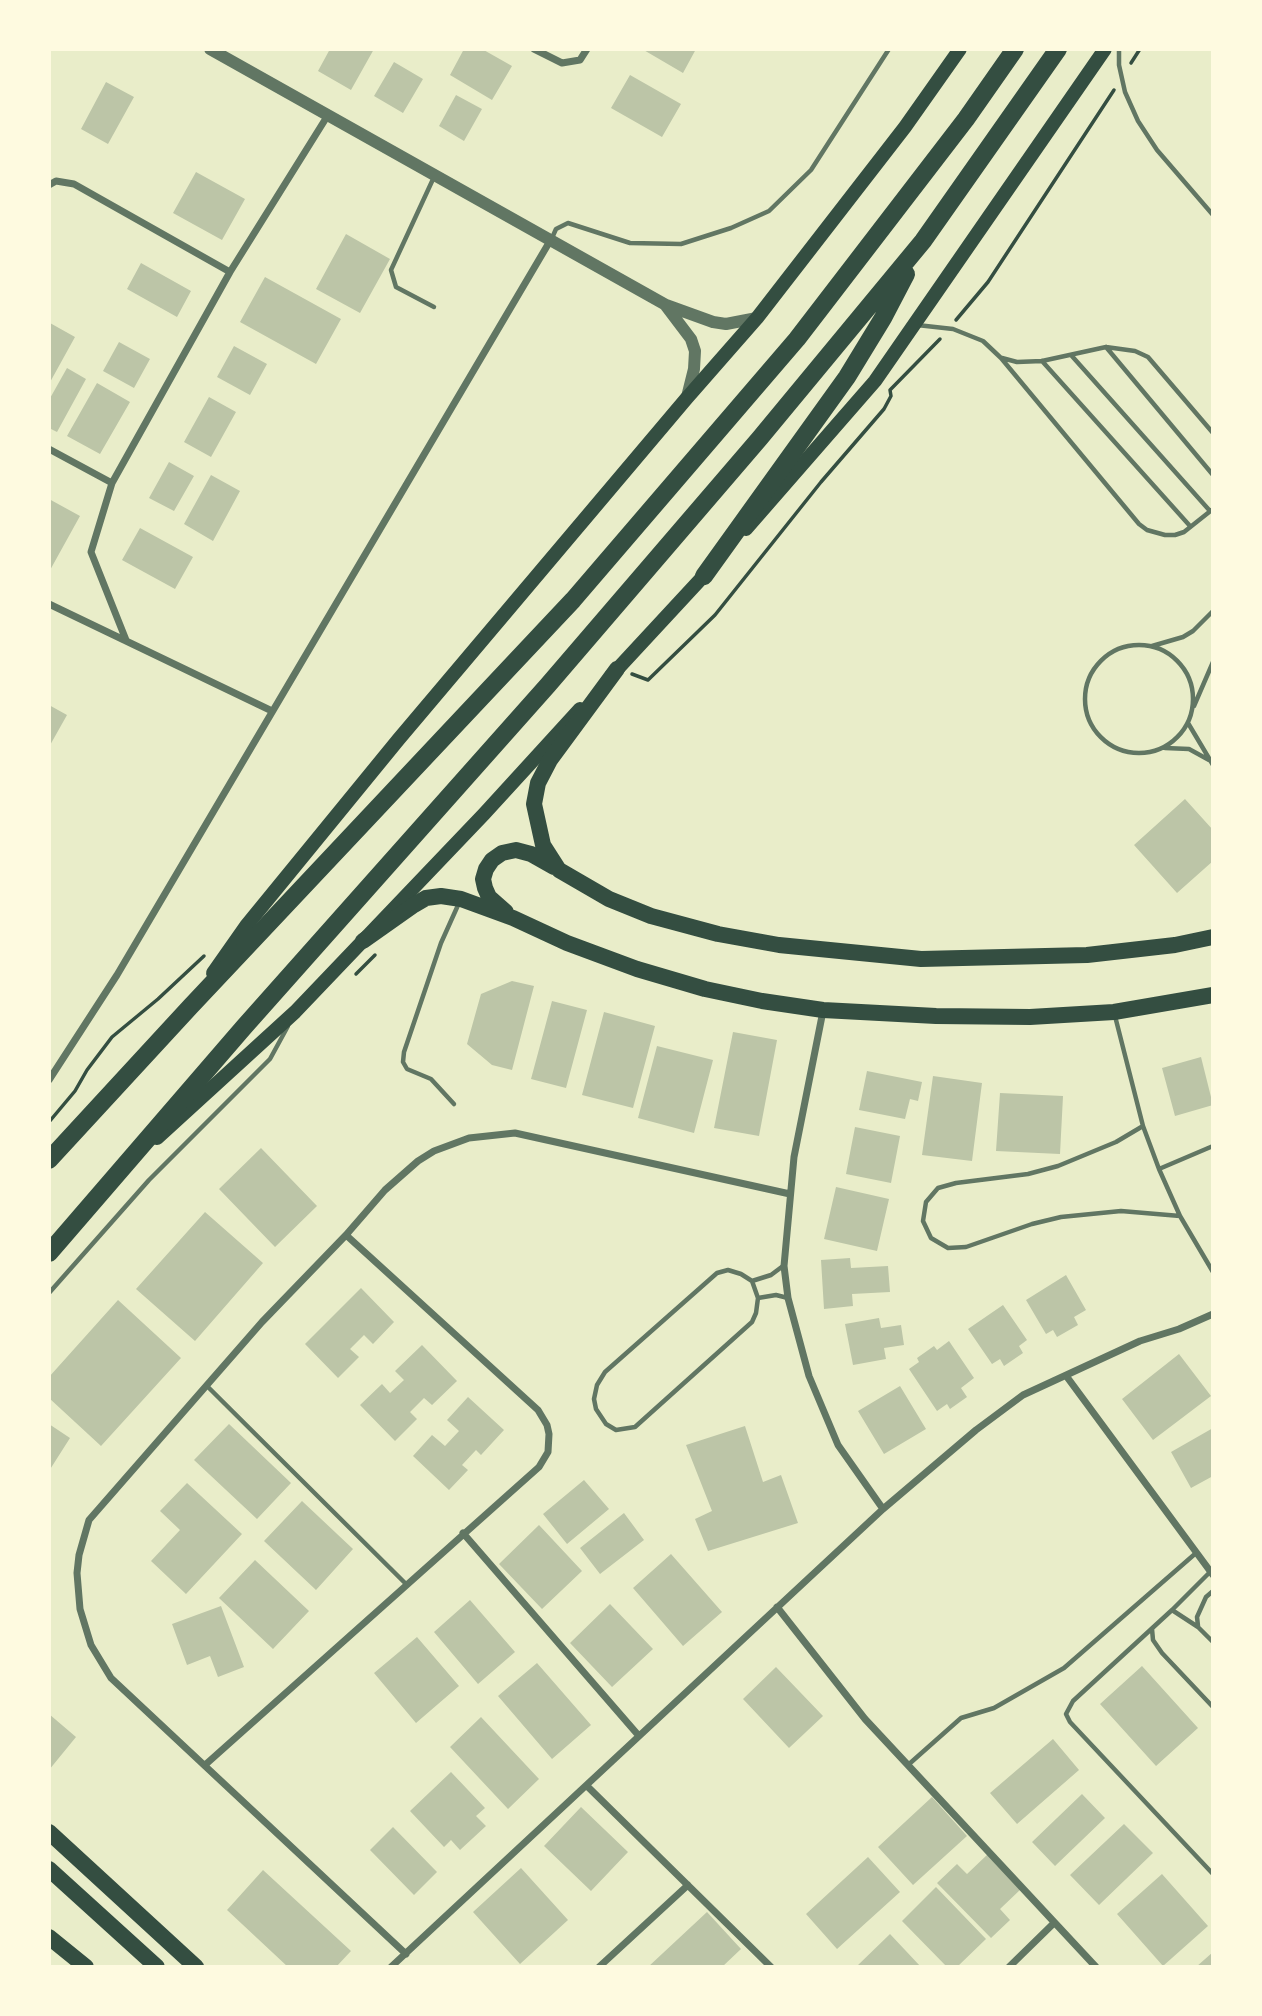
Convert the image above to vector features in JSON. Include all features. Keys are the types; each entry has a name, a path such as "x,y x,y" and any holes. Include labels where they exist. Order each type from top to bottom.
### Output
{"highway":[{"path":"49,1160 573,600 797,339 966,119 1015,49"},
{"path":"49,1253 253,1016 548,685 760,438 923,241 1058,49"},
{"path":"704,576 847,377 883,318 923,241"}],"main road":[{"path":"190,1007 246,926 407,729 686,398 757,318 905,127 960,49"},
{"path":"116,1175 295,1012 484,814 704,576 875,381 1105,49"},
{"path":"559,870 543,845 536,821 534,804 538,783 551,760 617,669"},
{"path":"513,918 489,897 483,879 492,860 502,853 516,850 531,854 609,899 651,916 718,934 779,945 921,959 1087,955 1175,945 1213,937"},
{"path":"363,941 426,898 441,896 461,899 513,918 567,943 637,970 705,989 823,1010 936,1016 1030,1017 1114,1012 1213,995"},
{"path":"49,1832 196,1967"},
{"path":"49,1869 157,1967"},
{"path":"49,1937 86,1967"}],"street":[{"path":"210,49 666,305 713,323 726,324 757,318"},
{"path":"534,49 562,63 580,60 587,49"},
{"path":"126,640 91,552 112,483 230,272 328,116"},
{"path":"49,185 56,181 74,184 230,272"},
{"path":"49,1080 117,975 550,241"},
{"path":"666,305 683,326 695,351 694,369 686,398"},
{"path":"49,449 112,483"},
{"path":"49,604 272,711"},
{"path":"823,1010 794,1157 784,1266 788,1298 809,1376 838,1445 883,1509"},
{"path":"406,1954 111,1678 100,1662 80,1609 78,1573 83,1537 89,1520 262,1322 398,1177 418,1161 451,1143 488,1134 529,1135 790,1194"},
{"path":"205,1765 539,1468 548,1452 547,1425 538,1410 346,1235"},
{"path":"391,1967 883,1509 976,1430 1023,1395 1140,1341 1179,1329 1213,1314"},
{"path":"1067,1377 1212,1573"},
{"path":"463,1533 639,1736"},
{"path":"777,1607 865,1718 1096,1967"},
{"path":"587,1786 771,1967"},
{"path":"599,1967 688,1885"},
{"path":"1009,1967 1054,1923"}],"lane":[{"path":"550,241 556,229 568,223 630,243 681,244 731,229 769,211 811,170 889,49"},
{"path":"1119,49 1119,65 1125,92 1138,121 1157,150 1213,215"},
{"path":"434,307 397,287 393,282 391,270 435,176"},
{"path":"915,325 966,333 983,341 1001,358 1139,524 1147,530 1166,535 1184,532 1211,510 1070,355"},
{"path":"1001,358 1017,362 1042,361 1106,347 1122,348 1148,357 1213,433"},
{"path":"1106,347 1213,475"},
{"path":"1042,361 1190,526"},
{"path":"1211,762 1189,749 1166,748 1145,754 1124,752 1105,743 1091,727 1084,707 1086,685 1095,666 1111,652 1131,645 1152,646 1183,637 1213,611"},
{"path":"1152,646 1171,655 1185,670 1193,689 1193,710"},
{"path":"1166,748 1179,737 1188,723 1202,682 1213,662"},
{"path":"1188,723 1211,762"},
{"path":"454,1104 431,1079 407,1069 403,1062 404,1052 445,931 461,899"},
{"path":"49,1293 149,1180 270,1059 295,1012"},
{"path":"1114,1012 1143,1126 1159,1169 1181,1216 1213,1272"},
{"path":"1143,1126 1107,1146 1058,1166 1028,1174 956,1183 938,1188 926,1202 923,1221 931,1238 948,1248 967,1247 1032,1224 1071,1215 1121,1211 1181,1216"},
{"path":"1159,1169 1213,1146"},
{"path":"752,1281 771,1275 784,1266"},
{"path":"727,1270 752,1281 758,1298 756,1313 745,1330 635,1427 616,1430 606,1424 596,1409 594,1399 597,1385 606,1372 717,1273 727,1270"},
{"path":"758,1298 767,1295 788,1298"},
{"path":"206,1385 407,1585"},
{"path":"908,1765 961,1718 994,1709 1064,1668 1196,1553"},
{"path":"1212,1573 1073,1701 1066,1714 1070,1722 1213,1874"},
{"path":"1198,1627 1198,1617 1206,1597 1213,1591"},
{"path":"1172,1610 1198,1627 1213,1643"},
{"path":"1152,1628 1153,1640 1161,1653 1213,1707"}],"building":[{"path":"330,49 374,49 351,90 318,71"},
{"path":"464,49 482,49 512,66 492,100 450,75"},
{"path":"642,49 696,49 683,73"},
{"path":"394,62 423,79 403,113 374,96"},
{"path":"630,75 681,104 662,137 611,108"},
{"path":"106,82 134,97 108,144 81,129"},
{"path":"456,95 482,109 464,141 439,126"},
{"path":"196,172 245,199 222,240 173,213"},
{"path":"346,234 390,259 360,313 316,289"},
{"path":"141,263 191,291 177,317 127,289"},
{"path":"265,277 341,319 316,364 240,322"},
{"path":"50,323 75,337 49,384 49,325"},
{"path":"119,342 150,359 134,388 103,371"},
{"path":"234,346 267,364 250,395 217,377"},
{"path":"67,368 86,379 57,432 49,428 49,400"},
{"path":"97,383 130,402 100,454 67,436"},
{"path":"209,397 236,412 211,457 184,442"},
{"path":"169,462 194,476 174,511 149,498"},
{"path":"211,475 240,491 213,541 184,524"},
{"path":"49,499 80,516 49,572"},
{"path":"140,528 193,557 175,589 122,560"},
{"path":"49,705 67,715 49,747"},
{"path":"1185,799 1213,830 1213,861 1177,893 1134,845"},
{"path":"512,981 534,986 512,1070 492,1065 467,1044 481,994"},
{"path":"552,1001 587,1010 566,1088 531,1079"},
{"path":"604,1012 655,1026 633,1108 582,1095"},
{"path":"733,1032 777,1040 759,1136 714,1128"},
{"path":"657,1046 713,1060 694,1133 638,1118"},
{"path":"1201,1057 1213,1105 1175,1116 1162,1068"},
{"path":"867,1071 922,1082 918,1101 910,1099 905,1119 859,1110"},
{"path":"933,1076 982,1083 972,1161 922,1155"},
{"path":"1000,1093 1063,1096 1060,1154 996,1151"},
{"path":"855,1127 900,1136 891,1183 846,1174"},
{"path":"261,1148 317,1206 275,1247 219,1189"},
{"path":"836,1187 889,1199 877,1251 824,1239"},
{"path":"205,1212 263,1263 195,1341 136,1289"},
{"path":"850,1258 851,1268 888,1266 890,1292 852,1294 853,1306 824,1309 821,1260"},
{"path":"1066,1275 1086,1310 1074,1317 1078,1325 1057,1337 1053,1330 1046,1334 1026,1300"},
{"path":"361,1288 394,1322 373,1344 364,1335 350,1349 359,1357 338,1378 305,1344"},
{"path":"118,1300 181,1358 101,1446 49,1398 49,1377"},
{"path":"1003,1305 1027,1340 1019,1346 1023,1353 1004,1366 1000,1359 992,1364 968,1329"},
{"path":"879,1318 881,1328 901,1325 904,1345 884,1348 886,1359 853,1365 845,1324"},
{"path":"949,1341 974,1378 961,1388 967,1397 950,1409 947,1404 937,1411 909,1369 919,1362 917,1358 934,1346 937,1350"},
{"path":"422,1345 457,1381 432,1405 424,1398 410,1412 417,1419 395,1441 360,1405 382,1384 390,1393 404,1380 395,1371"},
{"path":"1179,1354 1211,1396 1153,1440 1122,1399"},
{"path":"900,1386 926,1429 884,1454 858,1411"},
{"path":"468,1397 504,1430 481,1455 476,1450 462,1465 468,1470 449,1490 413,1456 432,1435 445,1446 459,1431 447,1420"},
{"path":"49,1424 70,1438 49,1471"},
{"path":"229,1424 291,1483 257,1519 194,1460"},
{"path":"745,1426 763,1482 781,1475 798,1523 708,1551 695,1519 712,1511 686,1445"},
{"path":"1213,1428 1213,1476 1191,1488 1171,1452"},
{"path":"584,1480 609,1509 567,1544 543,1514"},
{"path":"187,1483 242,1534 186,1594 151,1561 180,1530 160,1511"},
{"path":"302,1501 353,1549 316,1590 264,1541"},
{"path":"624,1513 644,1540 600,1574 580,1548"},
{"path":"539,1525 582,1571 542,1609 499,1564"},
{"path":"671,1554 722,1612 683,1646 633,1588"},
{"path":"255,1560 309,1611 273,1649 219,1598"},
{"path":"470,1600 515,1652 478,1684 434,1632"},
{"path":"610,1604 653,1649 612,1687 570,1643"},
{"path":"221,1606 244,1667 218,1677 210,1656 187,1665 172,1624"},
{"path":"417,1637 459,1686 416,1723 374,1673"},
{"path":"537,1663 591,1725 552,1759 498,1696"},
{"path":"1142,1666 1198,1728 1156,1766 1100,1704"},
{"path":"776,1667 823,1716 789,1748 743,1699"},
{"path":"49,1714 76,1737 49,1770"},
{"path":"481,1717 539,1779 508,1809 450,1747"},
{"path":"1053,1739 1079,1770 1017,1824 990,1793"},
{"path":"451,1772 485,1808 476,1816 486,1826 460,1850 451,1840 444,1847 410,1811"},
{"path":"1082,1794 1105,1818 1055,1866 1032,1842"},
{"path":"932,1797 967,1836 913,1885 878,1847"},
{"path":"581,1807 628,1852 591,1891 544,1846"},
{"path":"1124,1824 1153,1853 1099,1905 1070,1875"},
{"path":"393,1827 437,1872 414,1895 370,1850"},
{"path":"988,1854 1021,1889 1000,1909 1010,1920 991,1938 937,1883 957,1864 967,1874"},
{"path":"868,1857 900,1892 837,1949 806,1914"},
{"path":"521,1868 568,1920 520,1964 473,1912"},
{"path":"263,1870 351,1951 336,1967 288,1967 227,1910"},
{"path":"1162,1874 1208,1926 1163,1966 1117,1914"},
{"path":"936,1887 986,1939 957,1967 947,1967 902,1921"},
{"path":"707,1912 741,1949 722,1967 648,1967"},
{"path":"890,1934 921,1967 856,1967"},
{"path":"1213,1952 1213,1967 1196,1967"}]}
